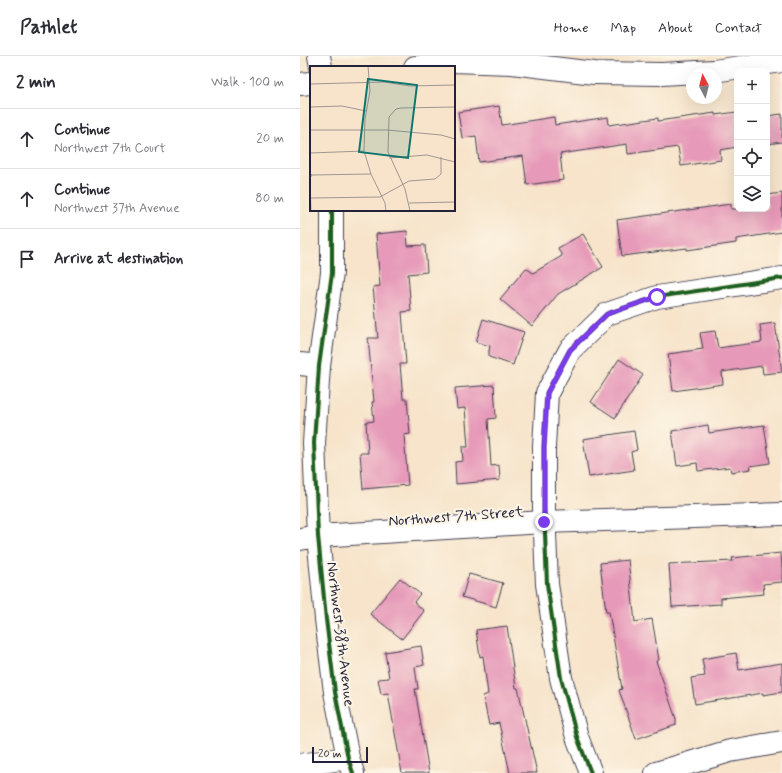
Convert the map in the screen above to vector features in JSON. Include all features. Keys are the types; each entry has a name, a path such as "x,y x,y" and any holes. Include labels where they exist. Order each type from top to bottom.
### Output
{"street":[{"path":"318,56 321,66"},
{"path":"421,66 452,61 512,63 594,73 662,74 714,70 782,61"},
{"path":"300,84 310,83"},
{"name":"Northwest 38th Avenue","path":"332,211 332,272 309,365 314,443 309,538 326,619 335,692 350,766"},
{"path":"591,773 577,736 562,678 547,584 544,522 544,447 547,393 570,350 607,314 657,297 782,278"},
{"name":"Northwest 7th Street","path":"309,538 544,522 782,514"},
{"path":"656,773 730,751 782,742"},
{"path":"300,765 350,766"}],"building":[{"path":"499,106 502,125 554,117 555,125 608,117 609,125 658,118 658,121 715,113 715,115 734,112 734,148 720,150 721,160 681,166 678,147 628,154 627,144 560,154 563,180 527,185 523,156 479,162 476,136 462,138 458,112"},
{"path":"782,114 782,142 770,144 770,116"},
{"path":"782,193 782,232 736,239 736,243 687,250 687,248 622,256 617,220 731,204 731,209 734,209 734,212 770,212 770,195"},
{"path":"407,231 408,246 425,245 427,272 408,274 411,311 402,312 406,364 400,364 403,399 407,399 410,434 404,435 408,485 363,489 360,453 368,453 366,422 374,421 372,402 374,402 368,338 378,338 373,287 380,286 376,234"},
{"path":"583,234 603,267 558,294 532,326 500,299 526,268 533,273 562,256 558,248"},
{"path":"483,319 524,332 513,365 489,357 490,346 476,342"},
{"path":"775,323 782,372 763,374 762,366 722,372 723,384 673,391 668,354 703,349 700,333 715,331 718,348 762,342 760,325"},
{"path":"619,359 643,375 615,418 591,402"},
{"path":"494,385 496,418 488,419 491,466 499,465 500,480 456,484 455,462 463,461 462,447 468,447 465,408 457,409 455,388"},
{"path":"708,425 709,433 764,425 770,463 750,466 751,469 731,472 730,467 698,471 697,463 677,466 672,431"},
{"path":"634,431 637,450 631,452 634,470 589,477 583,439"},
{"path":"781,553 782,582 763,584 764,594 721,598 721,604 672,607 669,564 733,561 732,558"},
{"path":"628,560 635,622 652,619 659,660 656,661 676,719 676,725 636,739 619,690 622,689 609,612 606,612 600,563"},
{"path":"469,574 503,583 496,607 462,597"},
{"path":"400,578 420,594 414,602 424,611 402,639 370,614"},
{"path":"507,626 516,688 518,688 537,773 510,773 499,723 489,725 483,696 488,694 483,656 480,657 476,630"},
{"path":"421,646 424,665 415,667 418,689 415,689 429,773 402,773 388,693 381,694 378,679 389,678 385,652"},
{"path":"736,653 739,670 782,663 782,692 763,695 763,693 695,704 691,678 705,676 702,659"}],"cycle path":[{"path":"332,211 332,273 319,366 314,443 318,536 326,619 335,692 348,758 353,773"},
{"path":"591,773 577,737 561,678 547,584 544,508 544,447 547,393 570,350 607,314 657,297 782,278"}],"route":[{"path":"544,522 544,447 547,393 570,350 607,314 657,297"}]}
